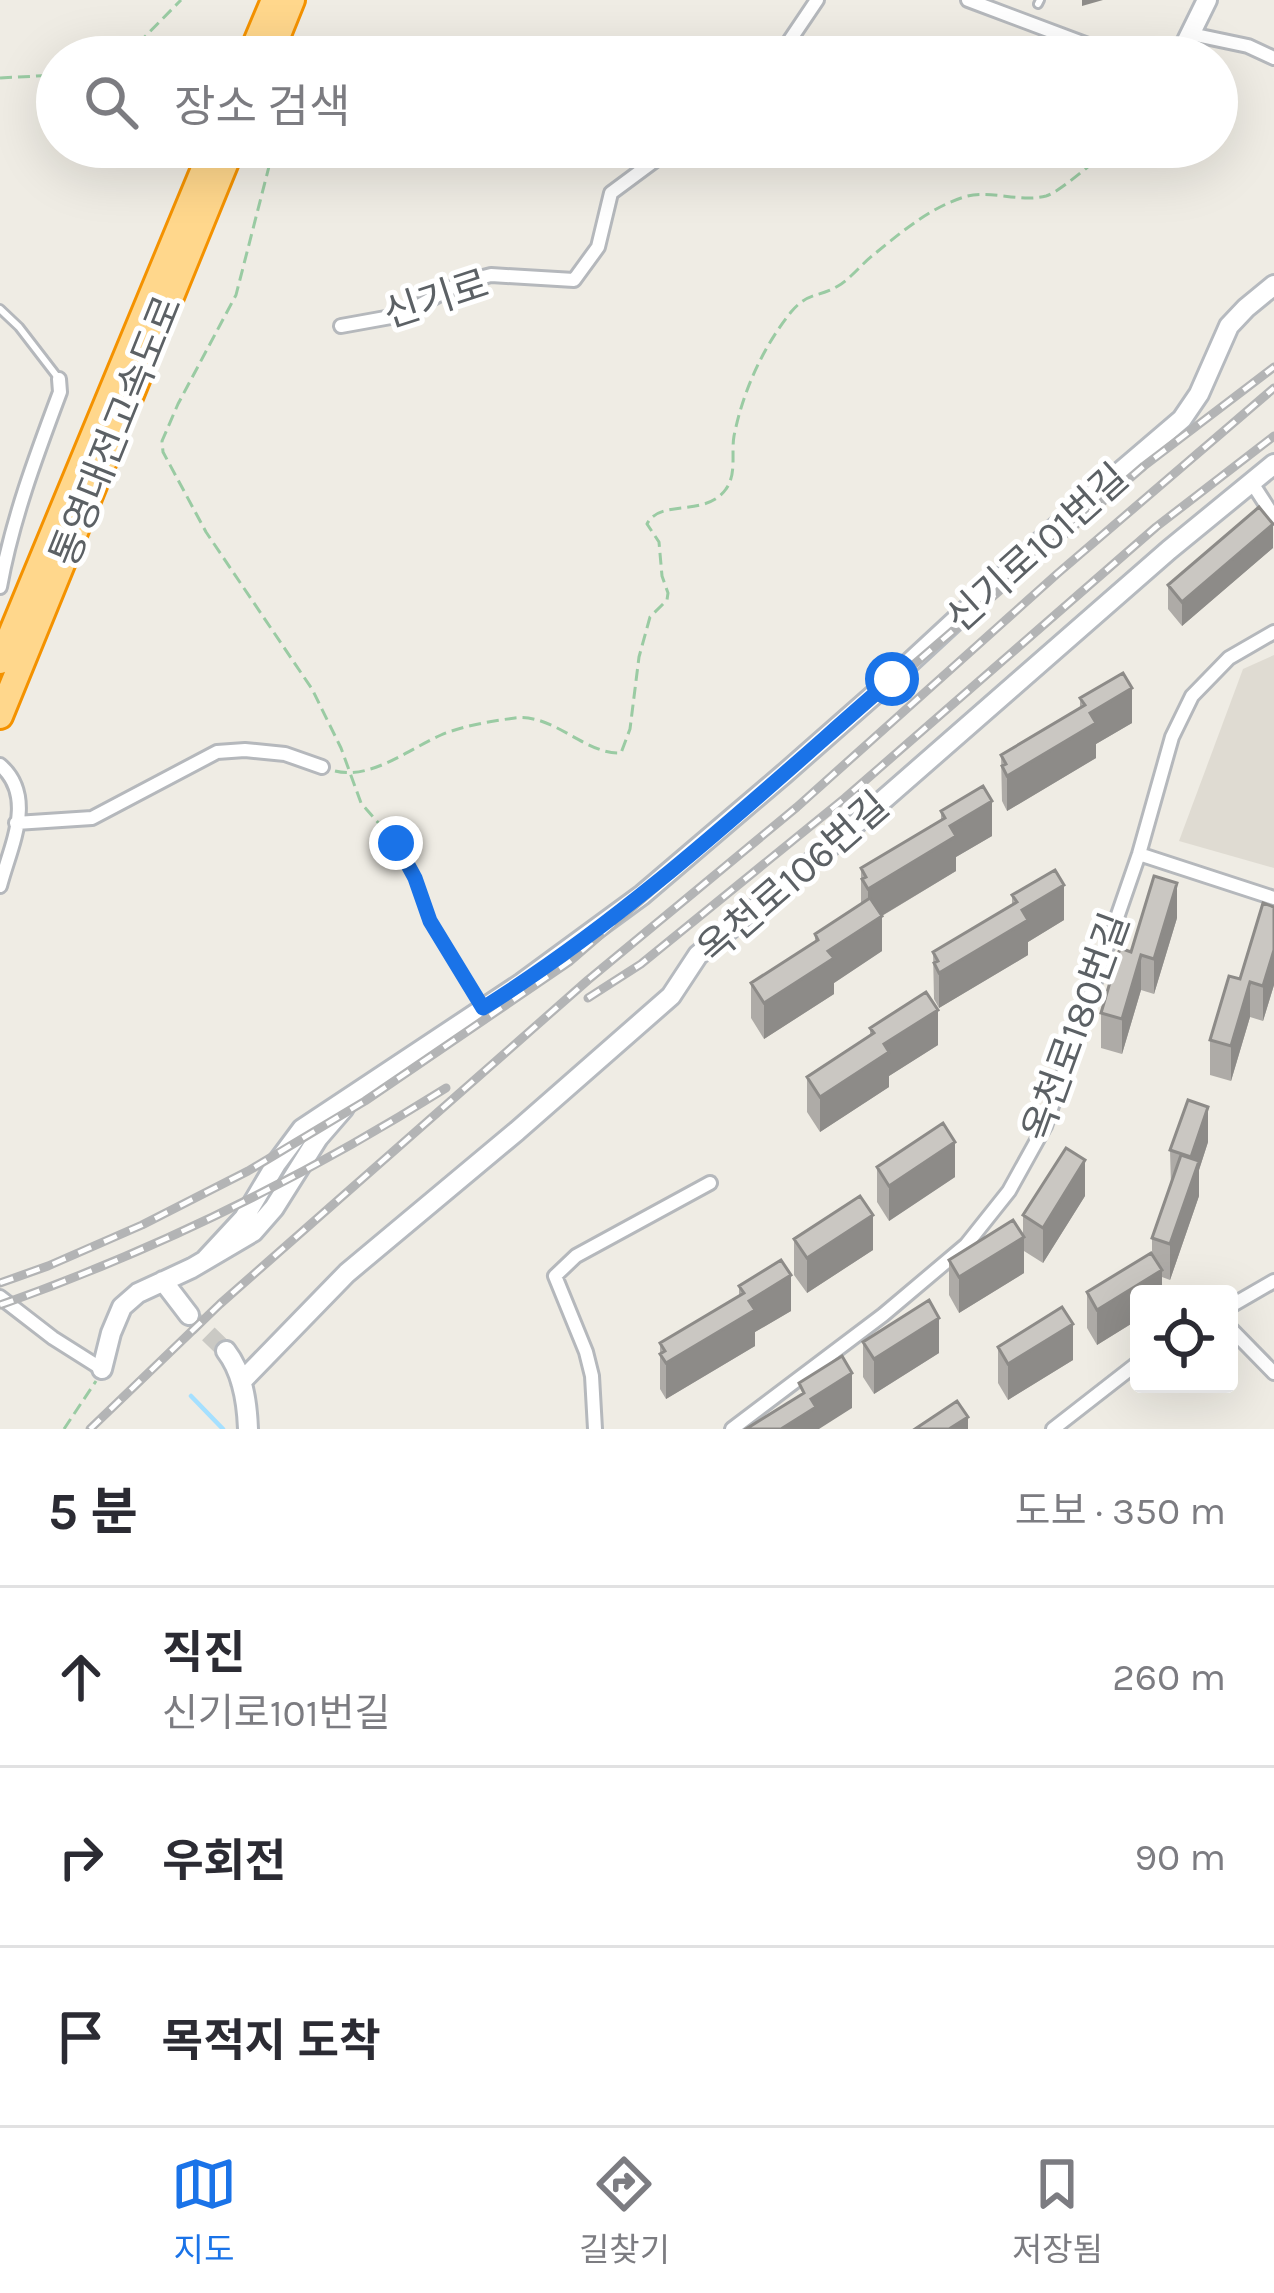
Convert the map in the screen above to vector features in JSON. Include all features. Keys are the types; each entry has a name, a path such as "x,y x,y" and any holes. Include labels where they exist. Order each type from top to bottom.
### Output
{"highway":[{"path":"259,36 274,0"},
{"path":"277,36 292,0"},
{"name":"통영대전고속도로","path":"0,661 204,168"},
{"name":"통영대전고속도로","path":"0,716 223,168"}],"street":[{"path":"793,36 817,0"},
{"path":"968,0 1064,36"},
{"path":"1201,36 1191,34 1207,0"},
{"path":"1238,44 1274,58"},
{"name":"신기로","path":"341,326 402,315 460,283 491,275 574,280 598,247 611,194 645,168"},
{"name":"신기로101번길","path":"164,1281 206,1259 244,1218 302,1129 523,983 668,874 1182,419 1199,394 1229,326 1274,285"},
{"path":"0,587 19,508 60,392 59,379"},
{"name":"옥천로106번길","path":"241,1382 347,1273 671,996 698,955 1274,464"},
{"path":"1252,482 1274,517"},
{"name":"옥천로180번길","path":"732,1429 883,1315 965,1245 1009,1191 1045,1126 1139,854 1172,737 1192,696 1229,658 1274,632"},
{"path":"16,823 92,818 218,752 245,749 285,754 322,767"},
{"path":"0,765 17,786 22,805 0,886"},
{"path":"1139,854 1274,898"},
{"path":"595,1429 586,1352 555,1276 576,1256 710,1183"},
{"path":"0,1297 103,1369 110,1333 122,1307 138,1293 164,1281 189,1315"},
{"path":"1238,1302 1274,1281"},
{"path":"1238,1336 1274,1373"},
{"path":"226,1351 241,1382 248,1429"},
{"path":"1053,1429 1130,1369"}],"lane":[{"path":"0,309 59,379"}],"path":[{"path":"146,36 181,0"},
{"path":"0,78 36,76"},
{"path":"269,168 236,295 178,404 162,441 163,452 206,532 312,689 361,803 396,843 430,921 483,1008"},
{"path":"322,767 349,774 379,766 446,733 515,718 532,718 609,754 621,753 630,729 639,657 650,617 668,593 659,542 647,524 661,510 707,504 726,491 732,476 734,438 752,378 793,310 806,297 836,288 899,232 967,195 1045,196 1085,168"},
{"path":"64,1429 103,1369"}],"shaded area":[{"path":"1274,655 1274,868 1179,841 1243,669"}],"building":[{"path":"1259,507 1273,524 1182,602 1168,585"},
{"path":"1123,673 1132,688 1090,713 1096,723 1007,776 1001,755 1085,705 1080,698"},
{"path":"983,786 992,801 950,826 956,836 868,889 861,868 945,818 941,811"},
{"path":"1055,870 1064,885 1022,910 1028,920 939,973 933,952 1017,902 1012,895"},
{"path":"1154,876 1177,883 1154,959 1141,955 1122,1019 1101,1013 1120,948 1131,952"},
{"path":"870,898 882,916 828,951 834,958 764,1003 751,983 818,940 815,934"},
{"path":"1263,903 1274,907 1274,950 1263,986 1250,982 1231,1046 1210,1040 1229,976 1240,979"},
{"path":"926,992 938,1010 884,1044 889,1052 820,1097 807,1077"},
{"path":"1188,1100 1208,1107 1191,1157 1170,1150"},
{"path":"943,1123 955,1142 889,1186 877,1167"},
{"path":"1066,1148 1085,1160 1043,1228 1023,1215"},
{"path":"1181,1155 1199,1161 1170,1244 1152,1238"},
{"path":"860,1196 873,1215 807,1258 794,1239"},
{"path":"1013,1220 1024,1237 959,1277 949,1260"},
{"path":"1151,1253 1162,1270 1130,1285 1130,1290 1097,1310 1087,1292"},
{"path":"781,1260 791,1275 749,1301 755,1310 666,1363 660,1343 744,1293 739,1286"},
{"path":"929,1300 939,1318 874,1359 863,1342"},
{"path":"1062,1307 1073,1324 1008,1364 998,1347"},
{"path":"842,1356 852,1373 811,1399 816,1407 781,1429 746,1429 804,1393 799,1383"},
{"path":"957,1401 968,1417 949,1429 915,1429"}],"waterway":[{"path":"191,1396 223,1429"}],"tunnel":[{"path":"189,1315 226,1351"}],"railway":[{"path":"0,1283 142,1225 248,1171 365,1101 569,962 1144,466 1274,367"},
{"path":"90,1429 220,1304 588,980 797,807 1274,388"},
{"path":"588,998 641,964 845,798 1156,527 1274,436"},
{"path":"0,1305 229,1209 446,1088"}],"route":[{"path":"396,843 430,921 483,1008 642,895 892,679"}]}
